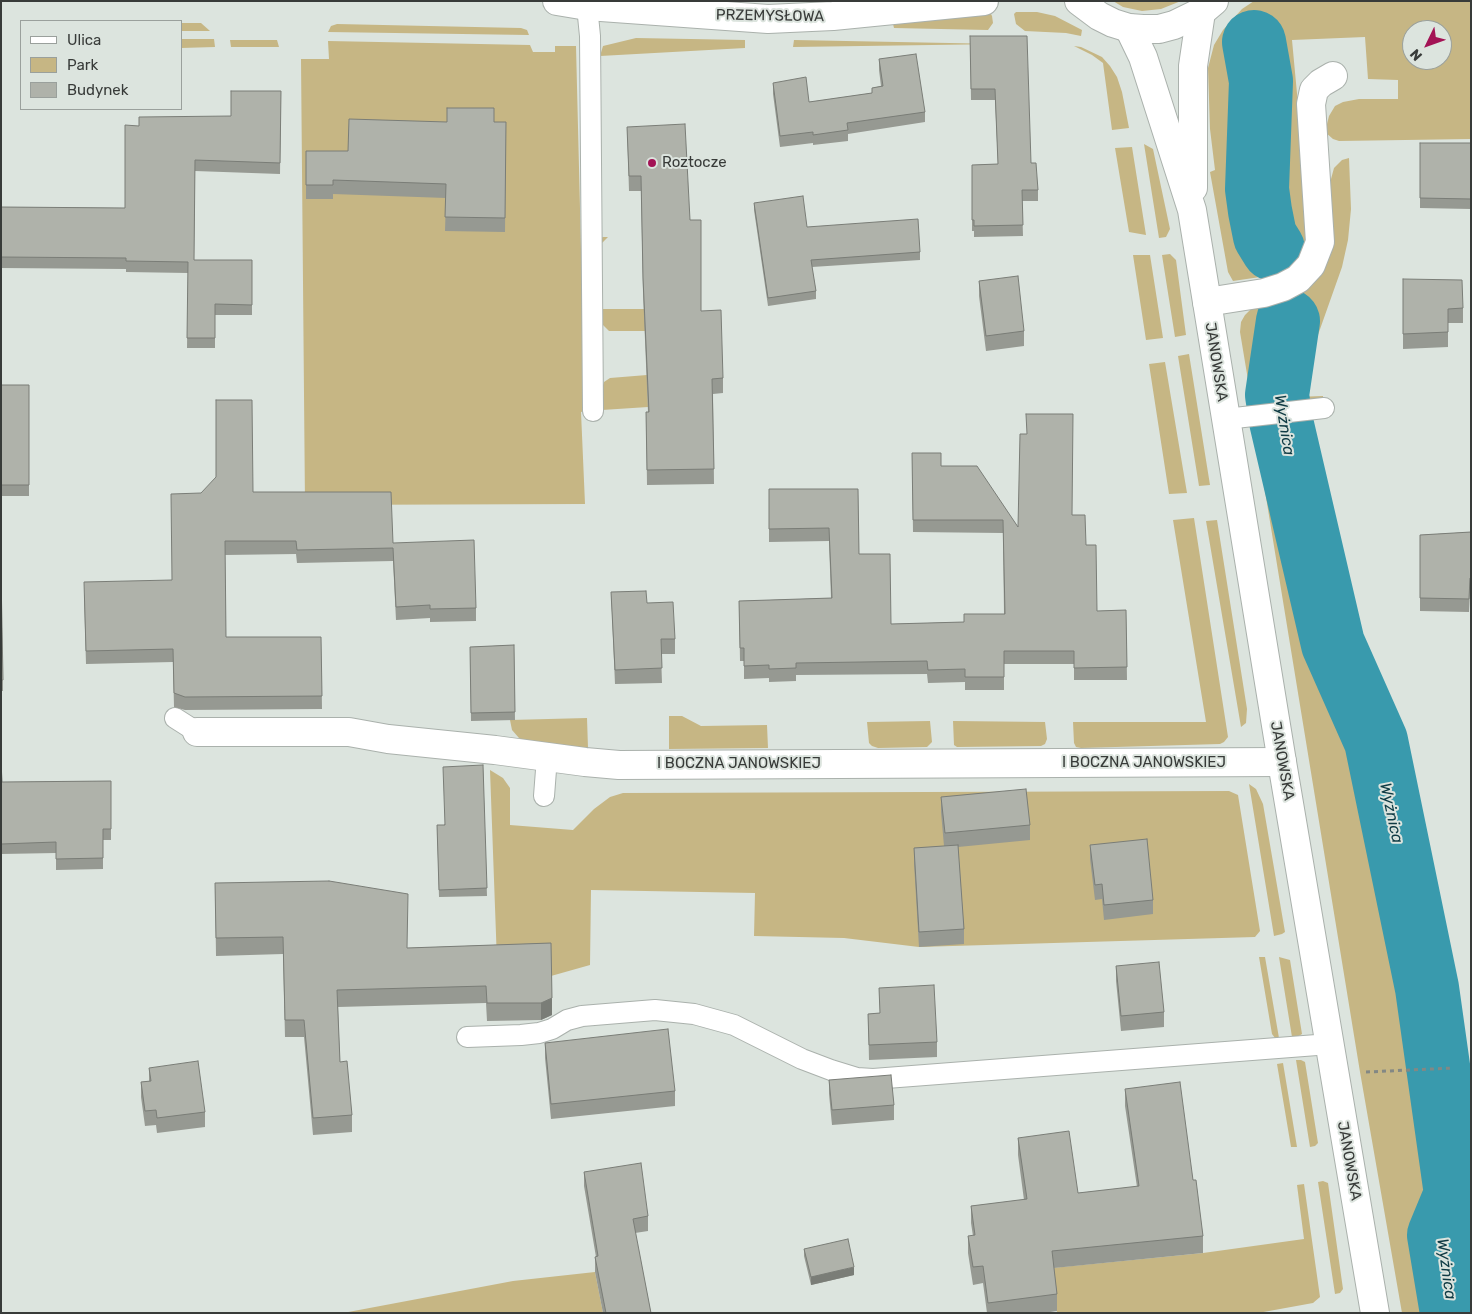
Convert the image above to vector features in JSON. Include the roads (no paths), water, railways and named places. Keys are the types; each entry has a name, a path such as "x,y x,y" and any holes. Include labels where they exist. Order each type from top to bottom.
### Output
{"street":[{"name":"PRZEMYSŁOWA","path":"557,1 587,6 768,19 833,16 984,1"},
{"path":"1079,1 1113,24 1129,28 1159,29 1174,26 1207,7"},
{"name":"JANOWSKA","path":"1192,210 1194,154 1193,66 1207,7"},
{"name":"JANOWSKA","path":"1129,28 1143,57 1192,210 1282,762 1375,1313"},
{"path":"1207,302 1283,287 1298,279 1311,265 1320,242 1311,104 1314,90 1333,76"},
{"name":"I BOCZNA JANOWSKIEJ","path":"185,730 349,732 388,739 619,765 1282,762"}],"lane":[{"path":"587,6 590,36 593,411"},
{"path":"1226,419 1324,408"},
{"path":"544,796 547,757"},
{"path":"467,1037 521,1036 539,1033 552,1029 567,1020 582,1016 655,1010 694,1014 734,1026 802,1059 831,1070 857,1078 874,1079 1330,1044"}],"waterway":[{"name":"Wyżnica","path":"1254,42 1261,81 1257,189 1265,236 1273,249"},
{"name":"Wyżnica","path":"1288,321 1277,395 1281,421 1333,644 1376,741 1427,988 1456,1194 1439,1235 1452,1313"}],"place":[{"name":"Roztocze","path":"652,163"}]}
